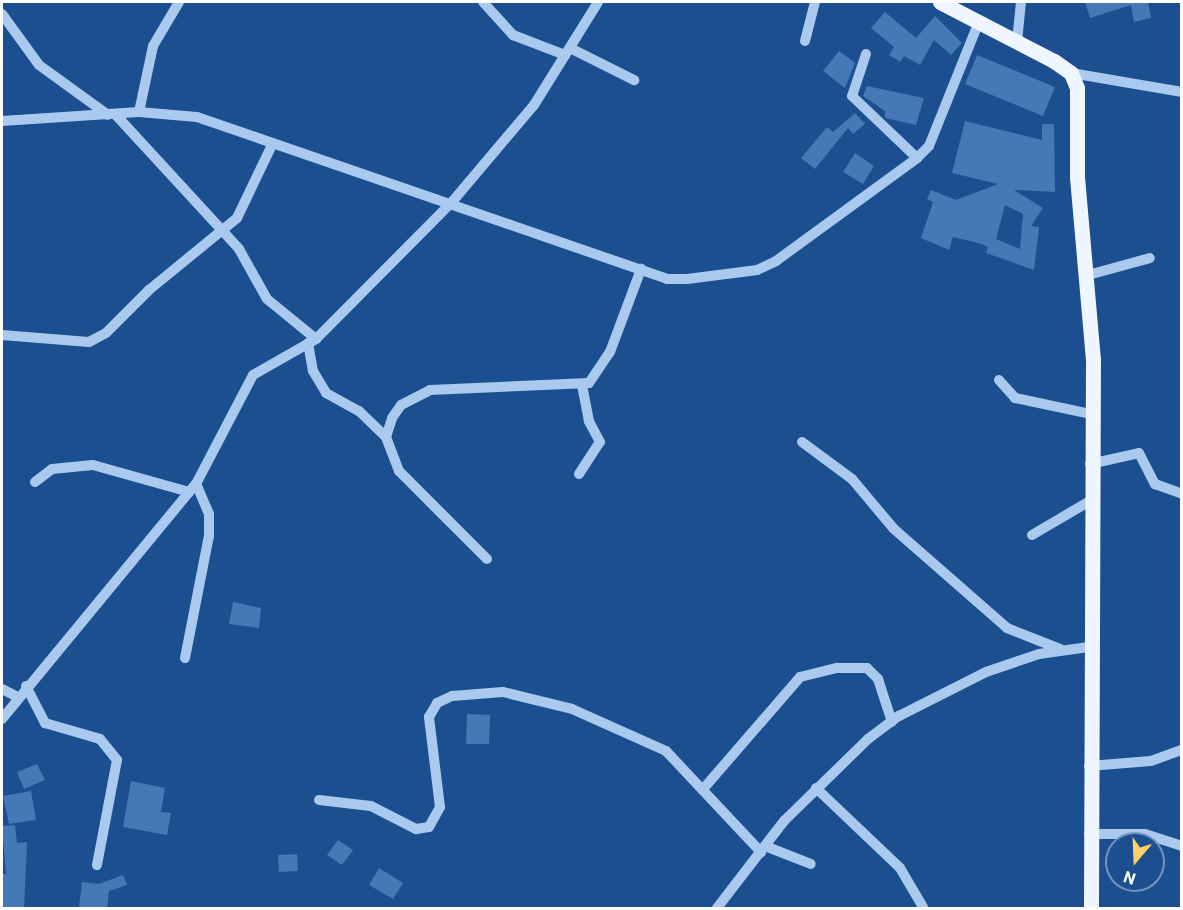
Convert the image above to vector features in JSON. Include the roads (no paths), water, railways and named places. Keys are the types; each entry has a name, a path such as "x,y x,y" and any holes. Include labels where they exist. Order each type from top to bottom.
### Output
{"main road":[{"path":"940,2 1071,73 1077,88 1077,177 1088,275 1091,414 1090,909"}],"street":[{"path":"139,112 153,46 179,2"},
{"path":"483,2 513,35 567,51 634,80"},
{"path":"2,719 26,686 193,488 253,375 312,341 452,202 504,144 598,2"},
{"path":"806,41 815,2"},
{"path":"1017,42 1021,2"},
{"path":"2,14 39,65 112,115 244,256 267,299 312,341 313,371 326,393 359,411 386,437 399,471 487,559"},
{"path":"2,121 139,112 197,117 452,202 641,269 687,279 757,270 917,158 929,146 978,24"},
{"path":"866,54 852,96 917,158"},
{"path":"1071,73 1182,92"},
{"path":"2,335 89,342 223,233 252,196 273,143"},
{"path":"1088,275 1150,258"},
{"path":"386,437 401,405 430,390 582,385 598,374 610,352 641,269"},
{"path":"999,380 1015,398 1091,414"},
{"path":"579,474 600,442 589,421 582,385"},
{"path":"802,442 852,479 894,529 1007,628 1061,649"},
{"path":"1090,464 1139,453 1155,484 1182,494"},
{"path":"35,482 52,469 93,465 193,488 209,514 209,536 185,658"},
{"path":"1032,535 1090,501"},
{"path":"717,909 763,849 816,788 892,722 986,672 1061,649 1089,646"},
{"path":"704,788 800,677 837,668 867,668 878,679 892,722"},
{"path":"26,686 45,723 100,740 117,760 96,865"},
{"path":"2,689 18,697"},
{"path":"319,800 371,806 416,829 429,827 440,807 429,717 437,703 452,696 503,692 572,710 666,751 763,849 811,864"},
{"path":"1089,766 1151,761 1182,750"},
{"path":"816,788 900,868 923,907"},
{"path":"1089,834 1144,834 1182,846"}]}
